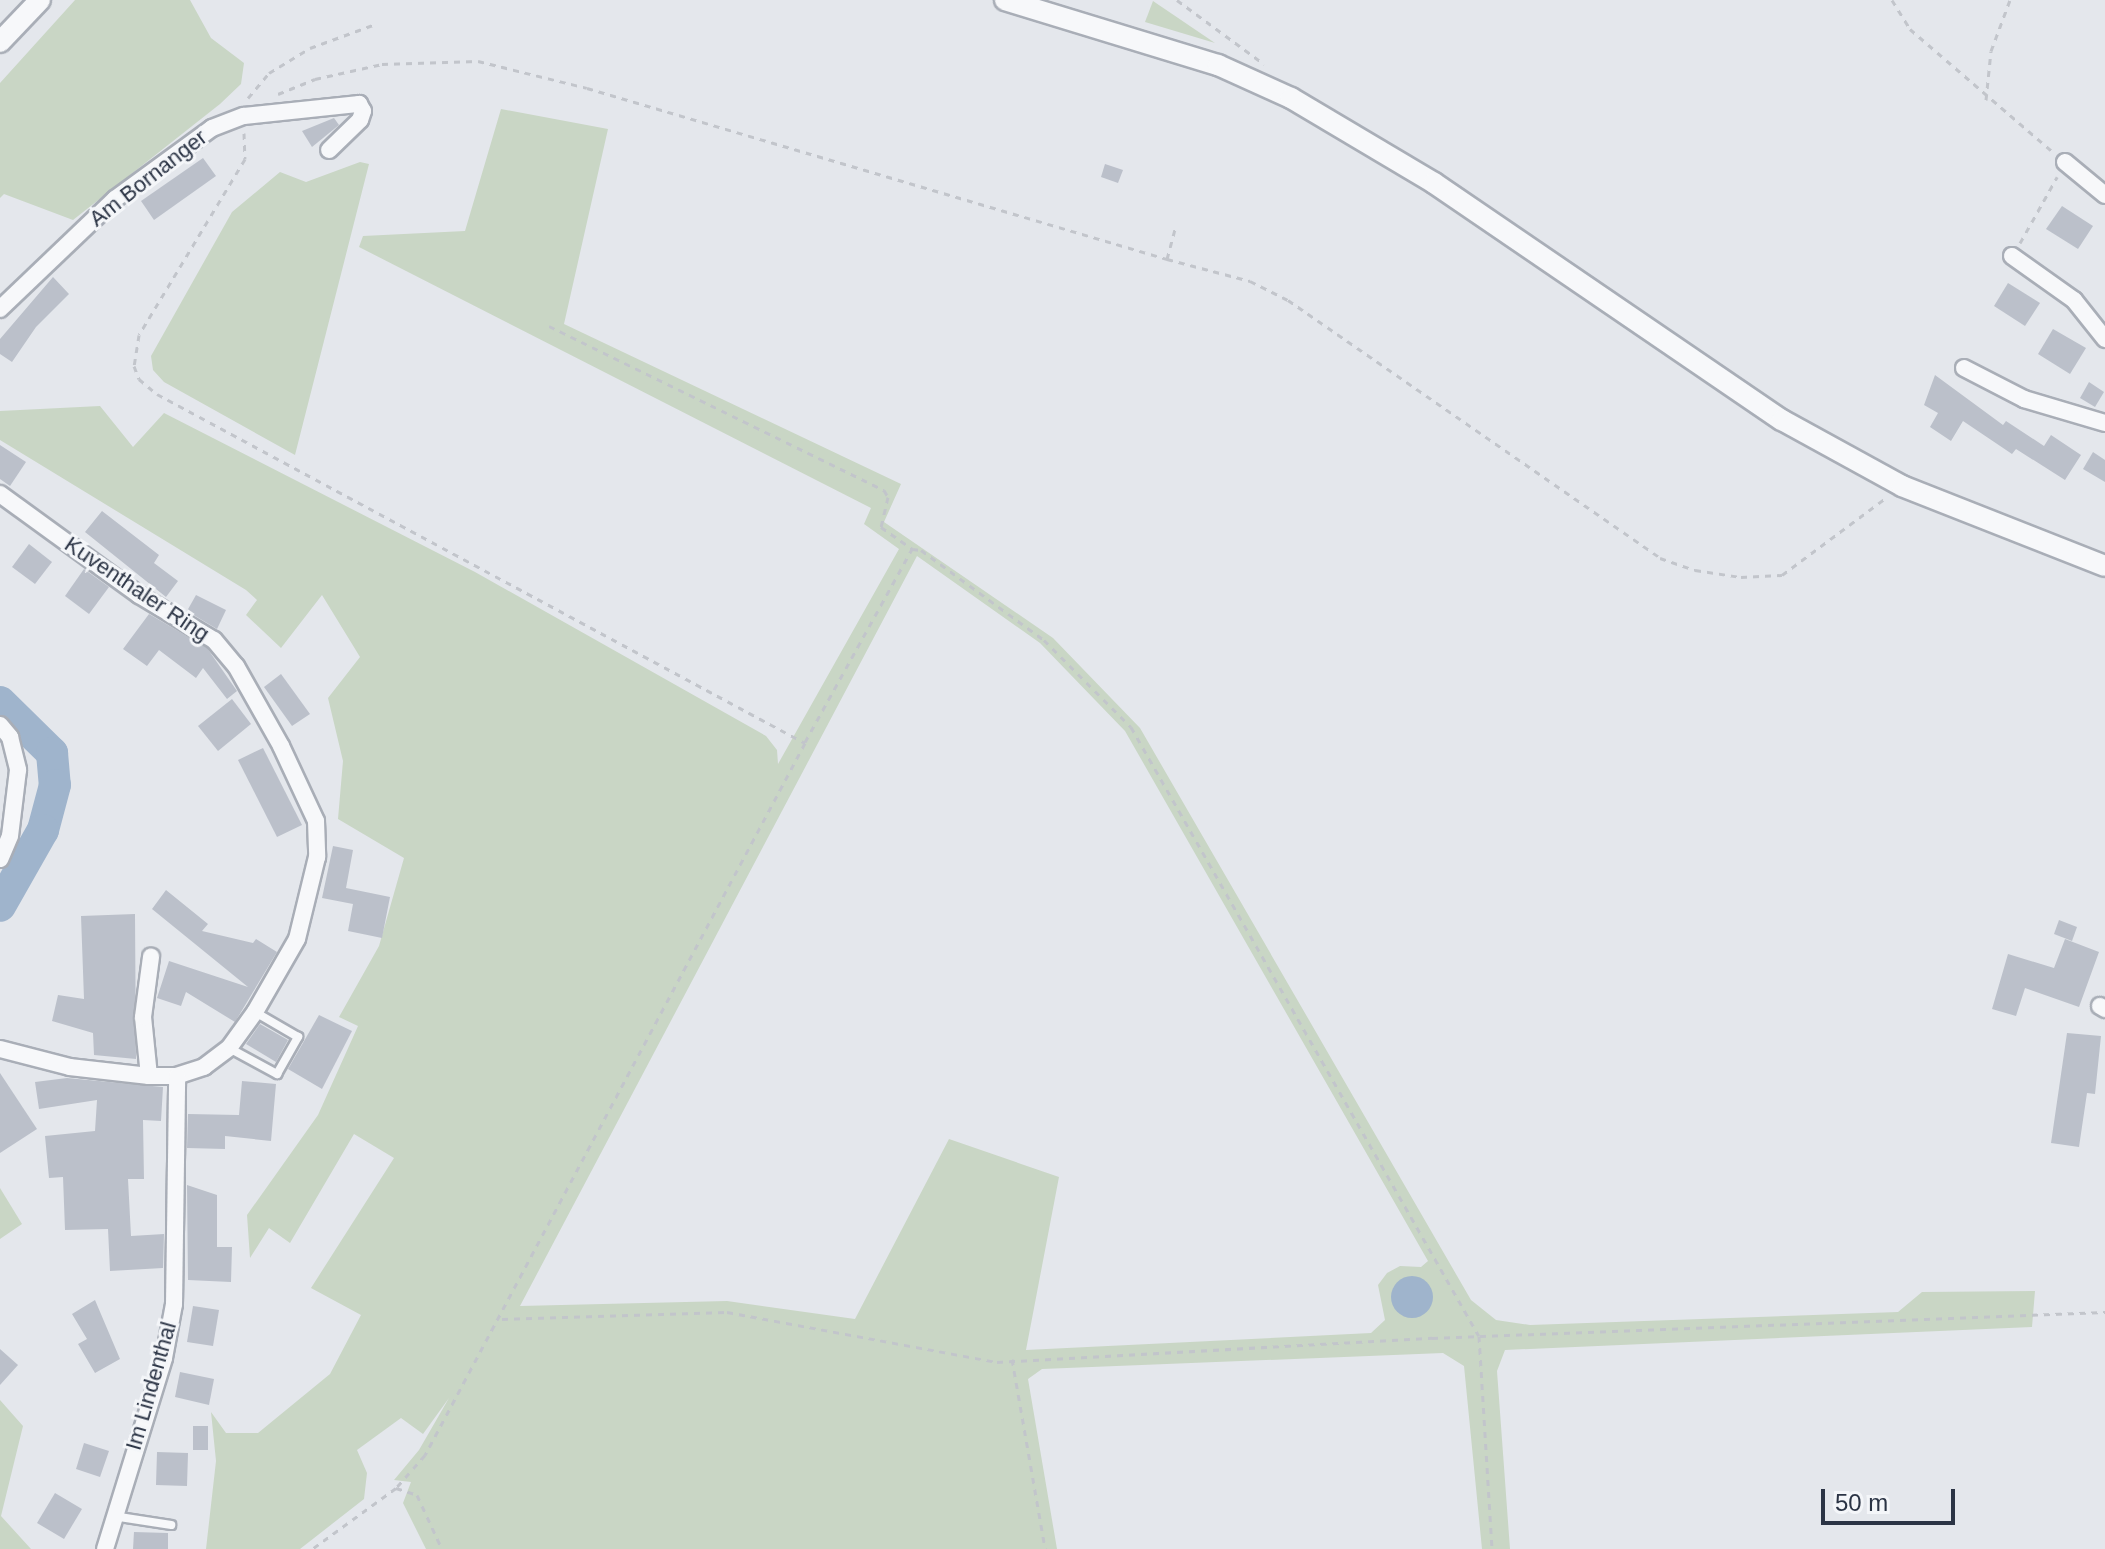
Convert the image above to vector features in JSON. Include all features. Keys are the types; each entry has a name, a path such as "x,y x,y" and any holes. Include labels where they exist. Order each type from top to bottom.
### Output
{"street":[{"path":"0,42 40,0"},
{"path":"1005,0 1218,65 1291,98 1434,183 1782,420 1902,486 2105,566"},
{"name":"Am Bornanger","path":"0,309 115,199 212,128 244,116 359,104 363,111 360,120 329,150"},
{"path":"2065,162 2105,195"},
{"path":"2012,256 2074,300 2105,339"},
{"path":"1964,368 2024,399 2105,423"},
{"name":"Kuventhaler Ring","path":"0,494 139,595 214,640 236,666 281,746 316,821 317,857 297,939 255,1012 229,1048 204,1067 177,1076 149,1076 70,1067 0,1049"},
{"path":"0,725 10,737 18,770 17,805 0,859"},
{"path":"149,1076 143,1017 151,957"},
{"name":"Im Lindenthal","path":"105,1549 112,1516 164,1358 174,1304 177,1076"}],"lane":[{"path":"229,1048 277,1074 298,1037 255,1012"},
{"path":"112,1516 171,1525"}],"path":[{"path":"1177,0 1268,69"},
{"path":"1892,0 1910,29 1986,100 2065,162 2012,256"},
{"path":"1986,100 1991,51 2010,0"},
{"path":"373,25 310,48 269,73 248,97 244,116 245,159 139,335 134,366 139,379 157,394 805,743"},
{"path":"276,95 315,79 382,64 478,61 587,88 1250,281 1288,300 1660,558 1695,570 1741,577 1782,575 1902,486"},
{"path":"1167,259 1176,225"},
{"path":"549,326 884,490 888,497 881,527 912,549 921,550 1044,640 1131,727 1479,1336 1492,1549"},
{"path":"312,1549 396,1488 425,1455 502,1319 805,743 912,549"},
{"path":"502,1319 727,1312 924,1352 1012,1359 1479,1336 2105,1312"},
{"path":"1012,1359 1045,1549"},
{"path":"396,1488 417,1495 442,1549"}],"green space":[{"path":"75,0 190,0 211,38 244,63 241,84 220,104 73,220 4,194 0,198 0,83"},
{"path":"1153,1 1215,43 1145,22"},
{"path":"501,109 608,129 564,324 901,484 884,522 1053,638 1140,728 1471,1300 1496,1320 1530,1325 1898,1312 1922,1292 2035,1291 2032,1327 1505,1350 1497,1371 1510,1549 1482,1549 1464,1366 1443,1353 1042,1369 1028,1379 1057,1549 426,1549 403,1503 411,1482 394,1480 419,1450 449,1398 423,1434 401,1418 357,1450 367,1473 364,1499 300,1549 206,1549 216,1461 211,1412 226,1433 258,1433 330,1374 361,1315 311,1288 394,1158 354,1134 290,1243 269,1228 250,1258 247,1215 318,1115 358,1026 339,1017 379,946 404,858 338,819 343,761 328,698 360,657 322,595 281,648 246,615 257,600 246,590 0,440 0,411 100,406 133,447 164,413 475,572 766,736 777,750 778,764 899,549 864,524 871,508 359,247 363,236 465,231","holes":["917,556 1040,643 1125,731 1428,1261 1421,1267 1400,1266 1387,1273 1378,1285 1385,1320 1371,1333 1026,1350 1059,1177 949,1139 855,1319 727,1301 520,1306"]},
{"path":"360,162 369,164 295,455 164,382 153,370 151,356 232,212 280,172 306,182"},
{"path":"0,1188 22,1224 0,1239"},
{"path":"0,1400 23,1426 1,1516 31,1549 0,1549"}],"water":[{"path":"1412,1276 1427,1282 1433,1297 1427,1312 1412,1318 1397,1312 1391,1297 1397,1282"}],"building":[{"path":"334,118 339,125 312,147 302,131"},
{"path":"203,158 216,176 154,220 141,201"},
{"path":"1105,164 1123,170 1118,183 1101,177"},
{"path":"2062,206 2093,226 2078,249 2046,229"},
{"path":"53,277 69,294 36,327 12,362 0,354 0,339"},
{"path":"2008,283 2040,303 2025,326 1994,306"},
{"path":"2053,329 2086,348 2070,374 2038,354"},
{"path":"1935,375 2003,425 2006,421 2044,446 2051,435 2081,455 2065,480 2016,449 2012,454 1963,421 1951,441 1930,427 1938,413 1924,405"},
{"path":"2089,382 2104,392 2095,407 2080,398"},
{"path":"0,445 26,462 10,486 0,479"},
{"path":"2093,452 2105,460 2105,482 2083,469"},
{"path":"102,511 159,555 154,563 178,581 166,597 85,532"},
{"path":"29,544 52,562 35,584 12,567"},
{"path":"84,569 109,587 89,614 65,596"},
{"path":"196,595 226,610 217,629 187,611"},
{"path":"149,614 207,648 237,691 227,699 203,668 196,678 159,650 147,666 123,649"},
{"path":"281,674 310,714 292,726 264,687"},
{"path":"232,699 251,724 218,751 198,726"},
{"path":"263,748 302,825 277,837 238,760"},
{"path":"333,846 353,850 346,888 390,897 382,938 348,931 353,904 322,898"},
{"path":"166,890 208,924 202,931 253,943 256,939 277,952 235,1022 186,992 181,1006 157,998 169,961 248,987 152,909"},
{"path":"135,914 136,1059 94,1055 93,1033 52,1021 58,995 84,999 81,916"},
{"path":"2059,920 2077,927 2072,941 2054,934"},
{"path":"2065,939 2099,952 2079,1007 2025,988 2016,1016 1992,1009 2008,954 2054,968"},
{"path":"319,1015 352,1031 322,1089 288,1069"},
{"path":"260,1024 288,1040 276,1062 246,1044"},
{"path":"2067,1033 2101,1036 2095,1094 2087,1093 2079,1147 2051,1143"},
{"path":"0,1073 37,1129 0,1153"},
{"path":"67,1078 163,1087 161,1121 143,1120 144,1179 128,1179 131,1236 164,1234 163,1268 110,1271 108,1229 65,1230 63,1177 49,1178 45,1136 95,1131 97,1100 39,1109 35,1082"},
{"path":"242,1081 276,1084 271,1141 225,1136 225,1149 187,1148 188,1114 239,1115"},
{"path":"187,1185 217,1195 217,1247 232,1247 231,1282 188,1280"},
{"path":"95,1300 120,1359 95,1373 78,1344 87,1339 72,1314"},
{"path":"193,1306 219,1310 213,1346 187,1342"},
{"path":"0,1349 18,1365 0,1385"},
{"path":"180,1372 214,1379 209,1405 175,1397"},
{"path":"193,1426 208,1426 208,1450 193,1450"},
{"path":"84,1443 109,1451 100,1477 76,1469"},
{"path":"157,1452 188,1453 187,1486 156,1485"},
{"path":"55,1493 82,1509 64,1539 37,1523"},
{"path":"134,1532 168,1533 168,1549 133,1549"}],"waterway":[{"path":"0,702 52,753 55,785 43,830 0,906"}]}
